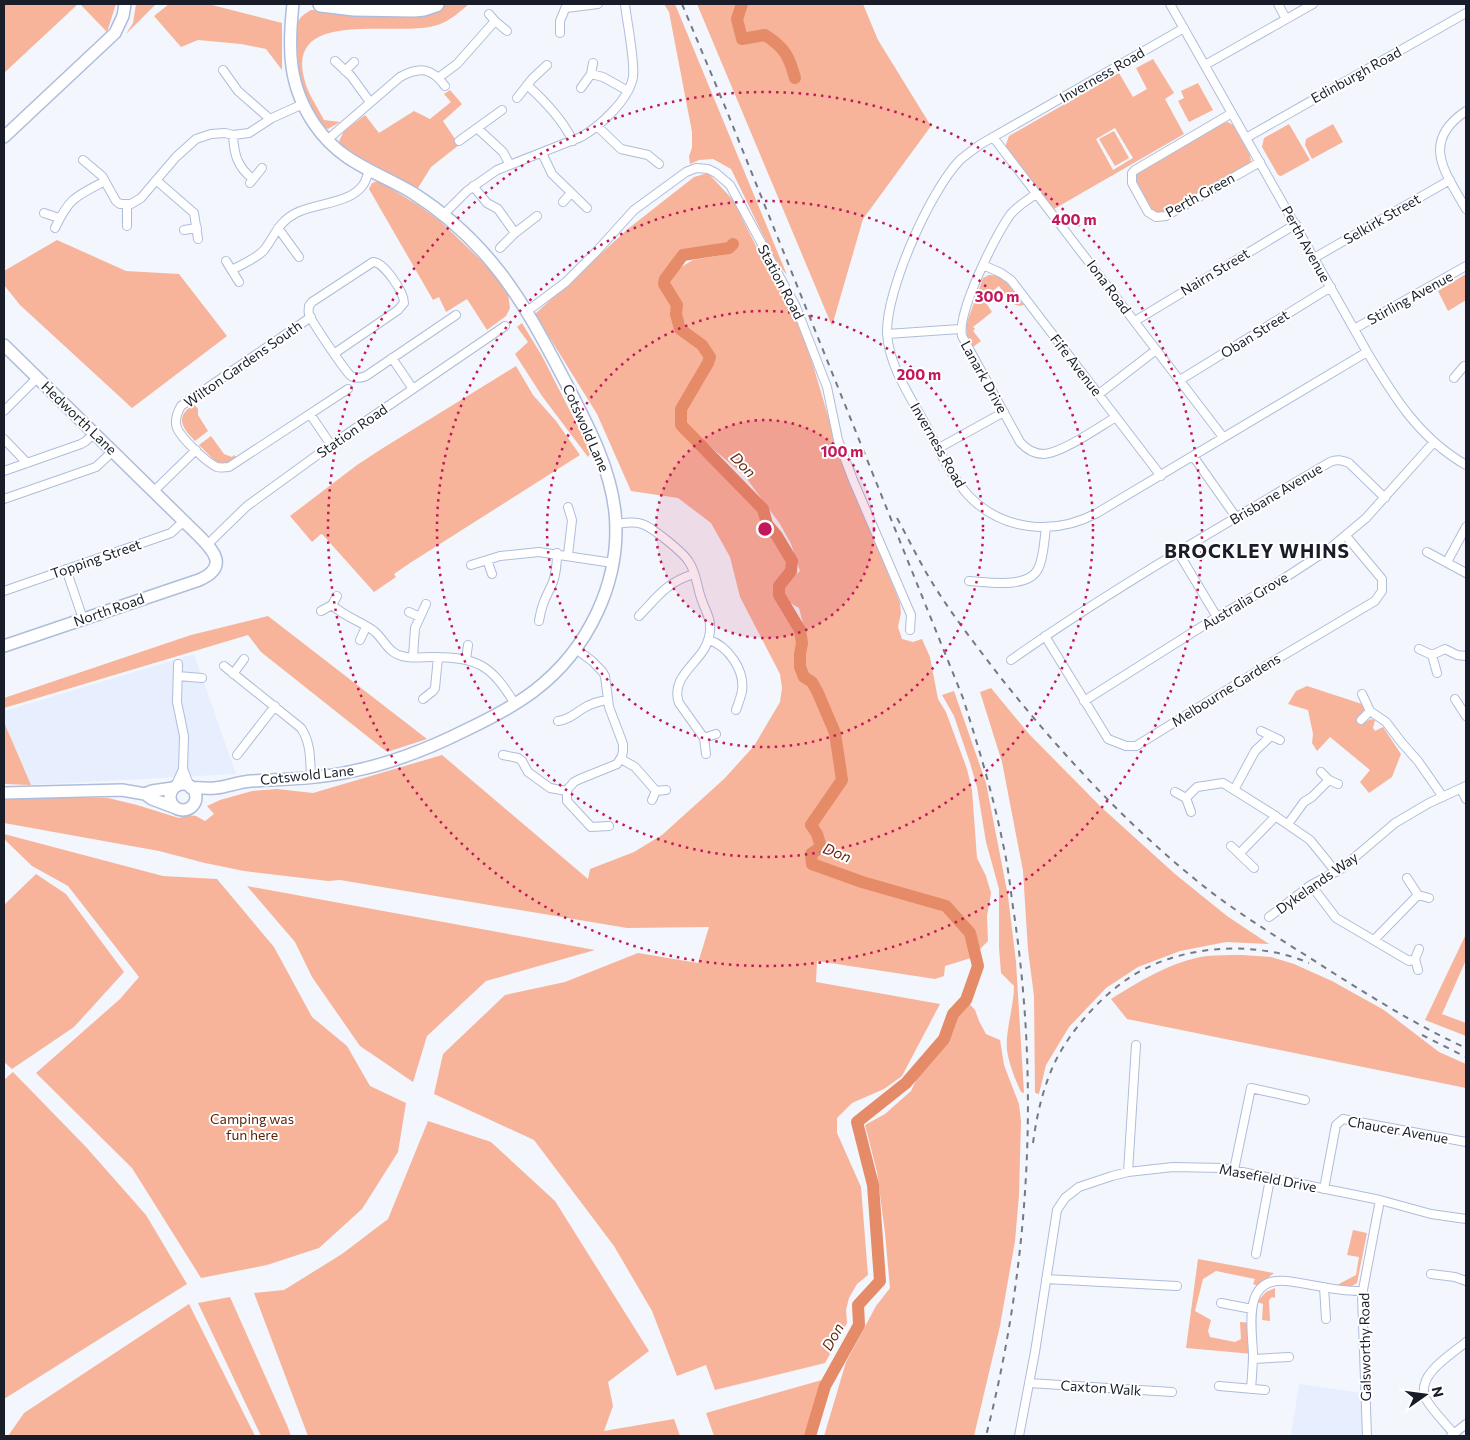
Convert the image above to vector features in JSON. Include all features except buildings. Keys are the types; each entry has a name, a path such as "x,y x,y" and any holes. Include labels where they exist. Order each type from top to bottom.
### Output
{"highway":[{"path":"321,4 354,8 419,6 424,8 436,4"}],"street":[{"path":"4,137 115,33 123,16 125,4"},
{"name":"Cotswold Lane","path":"191,787 215,788 236,782 311,777 351,772 416,753 492,718 533,692 550,678 576,649 599,609 607,588 613,563 616,524 611,490 606,472 591,432 555,361 504,278 467,236 443,215 410,192 347,158 326,140 316,127 303,104 292,72 290,34 293,4"},
{"path":"560,33 560,21 566,6 598,4"},
{"path":"443,215 473,186 497,170 573,141 597,126 612,111 628,91 632,79 633,65 625,4"},
{"name":"Perth Avenue","path":"1170,4 1367,352 1398,403 1434,442 1466,465"},
{"path":"1278,4 1286,19"},
{"path":"1205,65 1313,4"},
{"name":"Edinburgh Road","path":"1246,138 1466,13"},
{"path":"489,14 506,31"},
{"path":"438,78 457,64 495,21"},
{"name":"Inverness Road","path":"1184,28 971,151 960,161 933,201 915,237 894,290 889,315 888,334 892,360 939,448 959,483 978,504 991,513 1018,525 1037,528 1067,526 1088,518 1161,476 1367,352"},
{"path":"335,61 370,102"},
{"path":"345,71 354,62"},
{"path":"581,88 591,74 592,63"},
{"path":"517,98 547,65"},
{"path":"223,70 238,91 270,119"},
{"path":"326,140 408,72 430,71 445,86"},
{"path":"591,74 603,77 628,91"},
{"path":"527,85 541,97 563,122 573,141"},
{"path":"83,160 96,170 105,181 116,201 120,204 127,204 141,198 176,157 203,136 218,133 233,135 249,133 270,119 303,104"},
{"path":"459,140 502,110"},
{"path":"1466,111 1454,119 1446,128 1441,139 1440,154 1444,169 1466,209"},
{"name":"Perth Green","path":"1232,114 1132,173 1132,183 1148,212 1156,217 1166,216 1260,162"},
{"path":"597,126 621,149 649,152 659,164"},
{"path":"477,128 502,152 510,165"},
{"path":"233,135 235,157 251,181 262,168"},
{"name":"Iona Road","path":"993,137 1223,437"},
{"path":"542,153 552,174 587,208"},
{"name":"Station Road","path":"526,312 566,282 634,210 659,190 686,172 696,168 708,169 716,173 730,185 796,307 827,387 838,440 853,480 911,615 910,630"},
{"path":"232,270 259,255 278,228 296,213 338,200 358,190 366,181 369,171"},
{"path":"156,180 191,209 196,217 198,239"},
{"name":"Selkirk Street","path":"1314,258 1450,180"},
{"path":"55,228 70,200 105,181"},
{"path":"473,186 487,203 498,209 515,233"},
{"path":"563,202 571,193"},
{"name":"Lanark Drive","path":"1037,193 1011,215 991,246 963,315 960,329 965,343 1024,446 1033,452 1045,454 1064,447 1116,417"},
{"path":"127,204 127,226"},
{"path":"44,213 59,218"},
{"path":"500,248 515,233 537,216"},
{"name":"Nairn Street","path":"1135,321 1296,224"},
{"path":"184,230 198,228"},
{"path":"278,228 299,257"},
{"path":"226,261 239,282"},
{"path":"335,353 402,307 404,299 398,287 384,267 377,262 372,262 312,302 309,310 311,317 335,353 350,374 357,378 366,376 456,315"},
{"name":"Fife Avenue","path":"983,265 1011,280 1161,476"},
{"name":"Stirling Avenue","path":"1354,329 1466,266"},
{"name":"Oban Street","path":"1180,380 1331,287"},
{"name":"Wilton Gardens South","path":"311,317 182,406 176,420 180,434 214,466 229,467 348,389"},
{"name":"Station Road","path":"207,545 247,506 331,445 505,326"},
{"path":"888,334 960,329"},
{"name":"Hedworth Lane","path":"5,350 113,451 207,545 215,555 216,566 213,572"},
{"path":"1099,394 1156,350"},
{"path":"392,358 413,389"},
{"path":"1459,372 1466,379"},
{"path":"4,411 37,378"},
{"path":"939,448 1004,412"},
{"path":"310,414 331,445"},
{"path":"4,471 84,443 94,433"},
{"path":"4,439 27,463"},
{"name":"Australia Grove","path":"1084,700 1217,617 1277,583 1346,536 1385,498 1434,442"},
{"path":"154,491 196,450"},
{"path":"4,499 96,467 113,451"},
{"path":"1193,456 1236,517"},
{"name":"Brisbane Avenue","path":"1011,660 1045,636 1178,552 1336,460 1342,460 1356,468 1385,498"},
{"path":"568,506 572,520 568,555"},
{"name":"Topping Street","path":"4,591 171,533 184,521"},
{"path":"616,524 636,523 648,526 686,556 694,574 710,618 709,640 680,680 676,690 679,703 704,738 706,754"},
{"path":"1447,562 1466,527"},
{"path":"969,581 1013,582 1028,579 1038,570 1041,562 1046,528"},
{"name":"Melbourne Gardens","path":"1045,636 1108,739 1126,746 1136,746 1276,659 1375,601 1382,591 1382,579 1346,536"},
{"path":"471,565 519,553 539,552 557,553 613,563"},
{"path":"1178,552 1217,617"},
{"path":"1427,552 1466,573"},
{"path":"539,621 541,605 556,572 557,553"},
{"path":"487,560 492,574"},
{"path":"66,569 83,619"},
{"name":"North Road","path":"4,646 199,580 213,572"},
{"path":"639,616 675,580 694,574"},
{"path":"321,611 332,605 338,596"},
{"path":"413,657 414,635 426,604"},
{"path":"332,605 341,613 377,634 395,654 405,657 466,659 481,665 500,680 515,704"},
{"path":"409,612 420,617"},
{"path":"360,640 366,627"},
{"path":"709,640 723,647 730,654 739,672 742,692 736,710"},
{"path":"466,659 468,644"},
{"path":"576,649 602,671 607,681 608,700 612,717 623,744 623,751 621,759 612,767 574,782 567,791 567,801 591,827 609,826"},
{"path":"1420,649 1432,655 1437,673"},
{"path":"1432,655 1445,649 1457,655 1466,656"},
{"path":"423,698 435,688 438,657"},
{"path":"233,674 244,659"},
{"path":"176,808 170,799 183,769 184,736 177,702 178,664"},
{"path":"224,666 301,728 307,738 311,777"},
{"path":"178,676 202,678"},
{"path":"435,688 443,692"},
{"path":"1362,694 1370,711 1386,722 1418,761 1443,797"},
{"path":"1455,699 1465,711"},
{"path":"558,720 569,718 596,702 608,700"},
{"path":"237,755 275,706"},
{"path":"1361,720 1370,711"},
{"path":"1262,732 1280,740"},
{"path":"704,738 716,734"},
{"path":"1234,790 1256,751 1271,736"},
{"path":"520,759 524,750"},
{"path":"503,755 520,759 528,772 544,785 567,791"},
{"path":"621,759 635,767 656,791"},
{"path":"4,793 122,790 144,794 176,808 187,809 195,801 195,794 183,769"},
{"path":"1321,772 1329,780 1338,784"},
{"path":"1288,824 1304,802 1312,797 1329,780"},
{"path":"1186,798 1197,786 1223,783 1310,840 1336,872"},
{"path":"144,794 183,784 191,787"},
{"path":"1464,787 1466,800"},
{"name":"Dykelands Way","path":"1268,917 1311,885 1336,872 1395,823 1429,803 1464,787"},
{"name":"Cotswold Lane","path":"195,801 209,794 215,788"},
{"path":"656,791 666,790"},
{"path":"652,800 656,791"},
{"path":"1175,792 1186,798 1191,812"},
{"path":"1239,854 1276,816"},
{"path":"587,835 591,827"},
{"path":"1231,846 1254,868"},
{"path":"1407,878 1418,895 1429,898"},
{"path":"1311,885 1336,918 1409,961 1415,959"},
{"path":"1374,940 1418,895"},
{"path":"1418,970 1415,959 1419,948"},
{"path":"1128,1172 1136,1045"},
{"path":"1234,1170 1251,1088 1305,1100"},
{"name":"Chaucer Avenue","path":"1324,1188 1336,1124 1343,1119 1466,1142"},
{"name":"Masefield Drive","path":"1019,1436 1057,1210 1065,1198 1087,1184 1128,1172 1173,1167 1223,1168 1380,1200 1431,1214 1466,1219"},
{"path":"1256,1254 1270,1179"},
{"name":"Galsworthy Road","path":"1368,1436 1363,1291 1380,1200"},
{"path":"1431,1274 1466,1280"},
{"path":"1046,1279 1177,1286"},
{"path":"1251,1388 1253,1359 1252,1309 1253,1298 1259,1290 1267,1284 1284,1281 1350,1292 1363,1291"},
{"path":"1324,1287 1326,1320"},
{"path":"1221,1303 1252,1309"},
{"path":"1466,1342 1430,1372 1424,1383 1426,1399 1453,1435 1466,1424"},
{"path":"1253,1359 1288,1357"},
{"name":"Caxton Walk","path":"1029,1383 1172,1392"},
{"path":"1219,1386 1265,1390"}],"shaded area":[{"path":"194,654 236,774 31,785 4,722 4,711"},
{"path":"1299,1384 1363,1393 1364,1436 1291,1436"}],"green space":[{"path":"4,4 78,4 4,73"},
{"path":"80,4 116,4 107,32"},
{"path":"136,4 156,4 126,34 133,23"},
{"path":"169,4 208,4 282,23 282,70 266,49 241,44 198,40 181,47 154,16"},
{"path":"444,4 469,4 439,25 415,28 344,30 324,35 309,44 302,60 306,85 324,120 340,122 328,129 322,127 306,96 298,71 295,33 301,17 311,10 383,14 439,7"},
{"path":"664,4 675,4 787,275 776,262 731,169 713,159 699,160 690,164 692,132 669,12"},
{"path":"697,4 863,4 878,40 931,126 863,219 832,326"},
{"path":"1153,59 1174,93 1165,99 1184,134 1054,209 1005,147 1009,136 1119,73 1133,97 1147,89 1136,68","holes":["1115,128 1133,158 1113,170 1096,139"]},
{"path":"1198,83 1213,110 1189,122 1178,101 1184,98 1181,91"},
{"path":"450,90 462,104 443,121 459,145 431,167 418,188 364,164 346,150 339,141 344,131 365,115 379,133 414,111 430,119 451,102 444,94"},
{"path":"1228,122 1233,125 1250,155 1251,161 1249,165 1162,214 1153,214 1134,182 1136,173 1223,123"},
{"path":"1289,124 1310,160 1281,176 1278,175 1262,147 1264,138"},
{"path":"1333,124 1343,142 1312,159 1305,145 1306,139"},
{"path":"1114,131 1129,158 1115,166 1099,139"},
{"path":"708,173 733,200 767,268 791,305 806,341 838,450 900,603 901,613 898,627 902,639 913,642 922,639 930,657 938,699 946,712 967,769 972,790 977,858 986,876 991,893 987,916 988,941 971,958 945,966 944,976 935,979 817,961 816,982 940,1004 902,1076 884,1089 852,1103 837,1118 837,1133 861,1187 868,1275 857,1284 849,1298 846,1310 847,1323 825,1363 715,1390 706,1365 677,1376 652,1311 614,1246 534,1140 434,1094 443,1054 505,995 565,982 638,953 698,963 709,927 627,928 340,880 328,881 244,871 159,851 4,823 4,796 108,798 179,818 187,815 196,816 205,821 214,814 207,806 220,800 252,791 277,789 313,793 442,755 588,879 590,869 634,852 662,835 724,779 754,746 780,702 782,688 780,674 740,597 730,557 711,523 678,498 631,491 597,414 535,314 629,228 694,177","holes":["729,244 734,248 722,255 693,260 681,267 670,279 671,289 682,306 682,317 687,328 707,346 715,361 686,408 685,422 700,438 744,475 780,524 791,544 800,571 784,585 785,600 799,608 805,635 804,668 814,680 833,722 834,731 809,685 799,677 794,628 776,599 774,587 786,570 787,564 784,553 776,541 769,536 757,510 698,449 679,427 676,417 679,406 703,366 705,357 702,352 681,335 673,308 661,283 680,255 709,248 723,247"]},
{"path":"378,181 439,220 490,269 508,293 510,308 506,316 487,330 467,299 446,312 439,297 433,300 369,189 372,183"},
{"path":"57,240 126,271 179,274 227,336 132,408 20,305 4,285 4,271"},
{"path":"1466,274 1466,300 1448,311 1438,291"},
{"path":"989,275 1005,281 1024,305 1020,306 1012,303 999,286 983,298 992,312 973,327 975,329 973,331 981,341 973,347 967,335 966,325 983,278"},
{"path":"522,323 542,356 591,452 588,457 542,396 515,354 528,342 517,327"},
{"path":"516,366 533,395 556,421 580,455 410,563 394,574 396,577 374,592 323,535 321,534 312,542 290,516 357,465"},
{"path":"194,404 198,409 198,415 208,431 195,441 186,431 182,422 184,413"},
{"path":"211,436 224,454 232,457 234,455 237,458 230,464 218,464 199,445"},
{"path":"268,616 427,739 387,752 261,652 248,635 4,708 4,698 191,635"},
{"path":"1307,686 1362,704 1365,709 1357,721 1361,724 1371,719 1375,720 1373,728 1375,731 1383,727 1401,754 1392,777 1369,793 1360,782 1370,770 1330,737 1317,751 1312,743 1313,734 1308,710 1288,704 1296,691"},
{"path":"991,688 1029,734 1101,807 1175,874 1227,916 1269,944 1226,942 1180,951 1138,967 1106,988 1069,1027 1046,1065 1039,1094 1035,1093 1034,996 1028,950 1023,871 1002,762 980,692"},
{"path":"954,691 986,783 1008,896 1016,962 1024,1093 1021,1092 1014,1077 1007,1050 1007,1035 1014,986 1001,973 999,889 986,842 977,787 970,763 954,716 942,695"},
{"path":"4,722 31,785 4,784"},
{"name":"Camping was fun here","path":"4,834 163,876 217,879 274,947 312,1017 347,1046 370,1086 406,1103 398,1152 362,1209 319,1248 267,1265 201,1278 132,1168 36,1073 120,999 139,977 68,886 32,866 4,839"},
{"path":"36,874 66,894 124,972 74,1027 12,1069 4,1062 4,905"},
{"path":"247,886 595,950 486,981 427,1036 413,1082 360,1046 312,977 295,942"},
{"path":"1466,934 1466,960 1442,1014 1466,1023 1466,1036 1425,1020"},
{"path":"1242,955 1271,957 1294,964 1332,981 1384,1010 1439,1052 1466,1064 1466,1088 1127,1019 1111,999 1145,979 1181,962 1207,956"},
{"path":"966,1000 975,1010 986,1034 1000,1040 1004,1065 1019,1104 1021,1121 1019,1195 1015,1241 1000,1326 974,1436 824,1436 846,1362 876,1306 890,1288 877,1172 865,1125 885,1114 911,1091 925,1061 944,1039 953,1014"},
{"path":"13,1072 86,1147 146,1215 187,1284 4,1399 4,1080"},
{"path":"428,1121 491,1142 555,1201 649,1351 608,1382 613,1406 604,1431 674,1419 680,1436 308,1436 254,1293 284,1290 342,1254 388,1219"},
{"path":"1353,1230 1367,1233 1357,1283 1347,1289 1335,1286 1356,1275 1359,1257 1347,1255"},
{"path":"1198,1259 1274,1273 1258,1286 1253,1284 1255,1279 1216,1271 1203,1279 1195,1311 1211,1320 1208,1331 1210,1337 1235,1342 1241,1339 1240,1322 1251,1323 1253,1354 1186,1348"},
{"path":"1275,1288 1275,1298 1272,1297 1269,1300 1270,1321 1262,1320 1263,1304 1257,1302 1266,1292"},
{"path":"230,1297 291,1436 261,1436 198,1303"},
{"path":"189,1304 255,1436 8,1436 24,1413"},
{"path":"822,1380 804,1436 714,1436 706,1413"}],"waterway":[{"name":"Don","path":"742,4 737,19 742,39 765,35 772,40 785,53 795,78"},
{"name":"Don","path":"733,244 729,248 683,255 665,279 664,284 677,305 676,314 680,329 702,345 710,357 681,409 681,425 763,509 767,524 777,536 792,561 791,571 779,586 779,595 800,630 802,643 800,667 804,677 812,682 818,693 835,733 842,780 811,825 817,834 821,847 811,854 812,864 862,882 946,906 970,933 978,966 966,1000 953,1014 944,1039 906,1083 857,1122 873,1185 880,1281 858,1305 859,1325 825,1386 810,1436"}],"railway":[{"path":"682,4 963,698 990,788 1005,852 1021,973 1026,1040 1028,1106 1026,1173 1013,1306 986,1436"},
{"path":"897,518 923,567 944,601 1001,678 1075,765 1128,820 1185,871 1230,906 1383,1004 1466,1048"},
{"path":"1033,1143 1042,1098 1058,1056 1088,1014 1126,980 1146,968 1168,959 1215,949 1264,951 1287,955 1309,963"},
{"path":"1422,1035 1466,1057"}],"district":[{"name":"BROCKLEY WHINS","path":"1257,551"}]}
